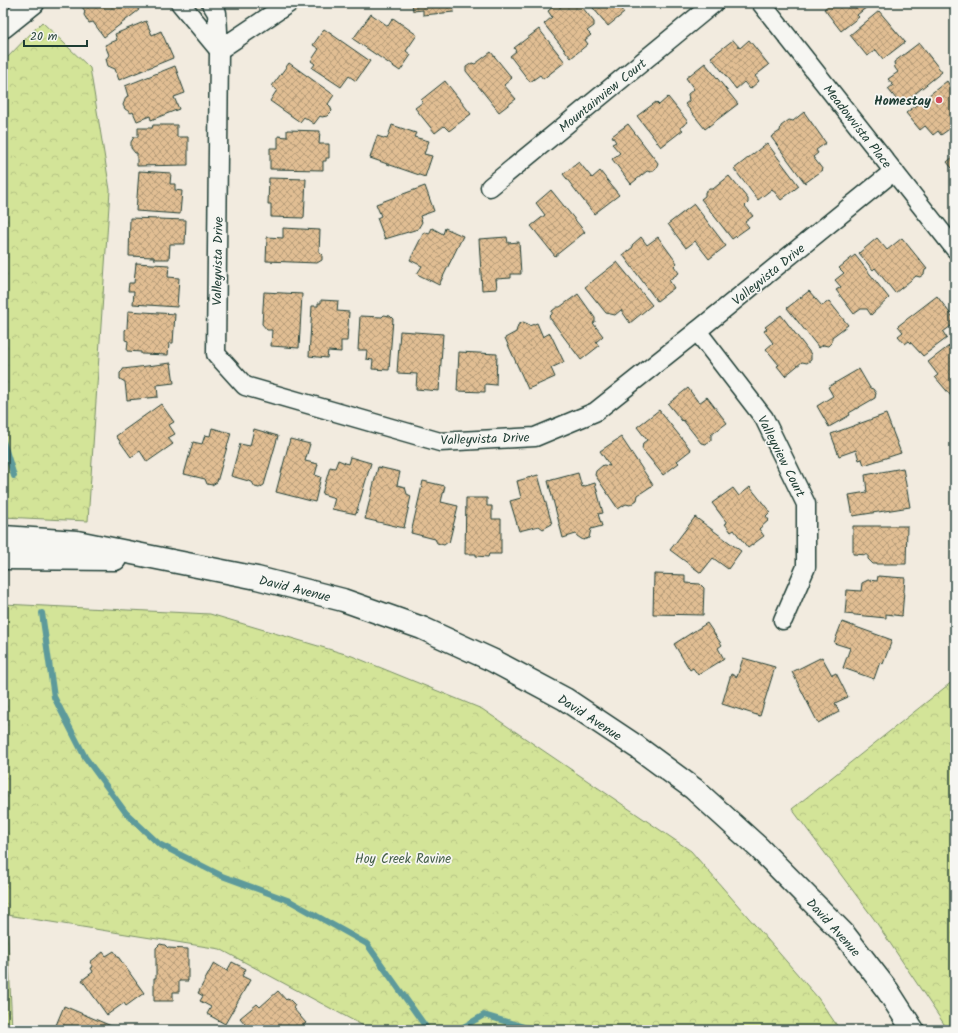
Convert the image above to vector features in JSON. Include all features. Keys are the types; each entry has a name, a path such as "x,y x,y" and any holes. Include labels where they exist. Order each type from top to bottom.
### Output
{"main road":[{"path":"3,27 33,3"},
{"name":"David Avenue","path":"3,537 77,542 257,578 343,600 422,628 492,660 565,699 636,747 694,789 759,848 844,934 888,991 913,1030"},
{"name":"David Avenue","path":"3,558 168,560"}],"street":[{"path":"180,3 219,50 289,3"},
{"name":"Valleyvista Drive","path":"211,3 217,13 219,50 216,354 245,386 440,442 535,437 595,412 894,171"},
{"name":"Mountainview Court","path":"490,187 714,3"},
{"name":"Meadowvista Place","path":"761,3 955,249"},
{"name":"Valleyview Court","path":"697,331 764,418 806,504 806,567 783,620"}],"green space":[{"path":"42,22 90,68 110,190 88,521 3,517 3,62"},
{"name":"Hoy Creek Ravine","path":"3,604 210,614 352,656 482,709 691,851 818,998 840,1030 371,1030 220,949 7,915 12,1030 3,1030"},
{"path":"953,681 955,683 955,1030 948,1030 874,919 792,809"}],"building":[{"path":"79,3 134,3 139,10 104,37 93,22 89,23 84,15 85,11"},
{"path":"412,3 453,3 454,12 423,15 423,10 413,11"},
{"path":"557,3 560,7 565,3 567,6 570,3 579,3 594,22 594,26 587,31 591,35 585,40 588,44 571,58 544,24 552,17 548,11"},
{"path":"589,3 616,3 624,13 608,26"},
{"path":"832,3 872,3 857,15 859,17 841,31 824,9"},
{"path":"879,11 905,42 883,59 876,50 867,56 850,35"},
{"path":"371,14 388,26 393,18 417,35 406,51 411,55 400,71 353,39"},
{"path":"146,21 152,35 161,31 173,58 119,80 115,69 108,66 106,59 109,55 105,45 117,40 115,34"},
{"path":"324,29 370,61 356,81 349,76 341,87 312,68 315,64 311,61 319,49 313,45"},
{"path":"539,29 565,62 543,79 540,75 530,82 510,56 516,51 514,48"},
{"path":"733,40 740,48 749,40 769,65 755,76 759,81 750,89 744,82 736,89 711,57"},
{"path":"919,43 942,72 901,105 888,89 893,85 888,79 898,72 895,68 894,62"},
{"path":"491,52 512,78 504,85 516,99 499,112 466,71 466,67 472,63 475,64"},
{"path":"289,63 334,95 328,104 332,111 327,116 320,116 314,124 304,117 300,122 270,101 277,90 272,86"},
{"path":"705,63 738,104 705,129 685,104 689,101 688,94 694,89 686,78"},
{"path":"175,66 185,93 174,97 179,109 151,120 150,116 137,121 133,112 131,113 125,109 123,105 126,97 128,96 125,86"},
{"path":"445,81 471,114 449,131 444,126 435,133 415,108 423,102 421,100"},
{"name":"Homestay","path":"947,81 951,87 955,84 955,125 941,135 938,131 933,135 925,126 920,130 906,113"},
{"path":"668,97 688,122 680,128 683,130 661,147 637,116 656,102 659,105"},
{"path":"804,112 826,143 816,150 818,153 813,157 823,170 805,183 771,137 780,131 781,126 789,120 793,121"},
{"path":"628,124 658,163 656,168 651,172 647,171 631,184 612,159 620,153 612,144 616,142 612,136"},
{"path":"153,125 177,125 177,137 188,137 188,165 137,166 137,153 135,153 131,148 131,142 134,137 138,137 138,128 152,128"},
{"path":"392,125 416,133 414,137 429,141 424,154 432,156 425,177 370,158 377,136 387,139"},
{"path":"287,130 320,131 319,144 329,144 329,158 326,158 326,161 323,161 323,170 270,169 270,148 278,148 278,136 287,137"},
{"path":"767,143 799,186 781,200 772,189 758,200 734,169"},
{"path":"955,155 955,172 947,162"},
{"path":"579,162 592,178 600,171 619,195 594,214 563,174"},
{"path":"139,171 171,173 170,184 175,184 175,190 182,191 180,214 136,211"},
{"path":"729,176 748,199 748,203 745,206 753,216 745,222 749,227 732,239 701,199 705,196 705,192 709,189 713,189"},
{"path":"269,178 306,179 304,218 271,217 271,204 268,204"},
{"path":"425,186 434,211 420,216 422,222 418,229 385,239 377,218 381,216 376,204"},
{"path":"551,190 585,232 555,256 531,226 545,215 536,203"},
{"path":"694,204 726,246 709,259 695,241 686,248 668,224"},
{"path":"130,218 186,220 185,244 170,244 169,259 129,256"},
{"path":"283,228 320,230 319,252 322,255 322,260 317,263 266,261 267,237 283,238"},
{"path":"432,228 443,234 445,228 463,236 439,285 417,274 422,266 410,260 424,232 429,234"},
{"path":"507,237 508,243 519,242 521,274 511,274 511,278 496,279 497,289 482,290 479,239"},
{"path":"641,237 647,245 658,237 677,263 674,266 679,273 669,280 674,288 657,301 623,255 633,247 632,245"},
{"path":"877,238 887,250 902,238 927,269 925,270 924,274 920,277 916,276 895,293 875,268 873,270 859,253"},
{"path":"855,255 889,298 871,315 867,309 861,309 854,314 836,290 841,287 835,280 844,273 839,268"},
{"path":"617,262 652,305 630,323 621,310 615,315 606,313 585,287"},
{"path":"136,263 169,265 168,277 179,278 177,307 133,304 134,291 128,291 129,283 134,283"},
{"path":"809,291 822,306 829,301 848,325 832,337 832,342 828,346 823,345 819,348 787,308"},
{"path":"264,292 302,294 299,348 271,346 272,330 267,330 262,324"},
{"path":"578,294 595,318 595,322 593,323 603,336 596,342 599,346 581,360 549,317 552,314 552,311 557,307 560,307"},
{"path":"937,296 955,320 955,323 943,332 947,338 923,356 909,341 905,344 898,336 903,332 898,326"},
{"path":"321,300 338,301 337,311 349,312 347,341 341,341 341,352 328,351 327,358 309,356 312,306 318,306 318,303 321,303"},
{"path":"128,311 175,314 173,343 169,343 168,355 141,354 141,352 127,351 128,341 125,340 125,330 127,328"},
{"path":"384,315 390,316 393,319 389,370 372,369 373,360 366,359 367,350 358,350 360,316 382,317"},
{"path":"781,315 811,354 811,360 807,363 802,362 785,376 777,366 779,365 766,349 773,343 764,331 767,329 765,327"},
{"path":"523,322 529,326 537,323 543,337 550,333 564,362 551,368 555,377 528,389 505,338 516,332 518,325"},
{"path":"400,331 443,334 439,391 416,389 417,374 397,373"},
{"path":"953,343 955,346 955,393 951,396 935,377 938,375 928,362"},
{"path":"459,352 497,354 496,385 485,384 485,392 457,391"},
{"path":"171,363 174,383 157,385 158,397 127,400 125,382 120,379 120,373 123,369"},
{"path":"859,369 870,388 876,393 875,398 829,427 817,406 833,396 828,387"},
{"path":"688,388 699,403 707,397 727,423 711,435 711,440 706,444 701,443 668,404"},
{"path":"161,404 174,422 169,425 175,434 168,438 173,444 147,462 140,451 131,457 116,436"},
{"path":"659,410 691,450 677,461 679,463 663,475 642,449 643,443 647,440 637,427"},
{"path":"886,414 901,453 864,465 862,459 859,460 856,450 839,456 831,434"},
{"path":"212,428 231,433 217,482 212,485 207,484 205,479 184,474 193,442 202,444 205,435 210,436"},
{"path":"254,429 278,436 264,485 259,488 255,487 252,482 231,476 240,444 250,446"},
{"path":"621,437 653,485 638,495 637,500 630,505 626,504 618,509 595,475 596,471 603,465 610,466 600,451"},
{"path":"290,439 310,444 305,461 318,464 315,475 321,477 315,502 276,492"},
{"path":"350,457 371,463 356,514 332,509 335,498 322,494 330,467 335,468 338,460 348,464"},
{"path":"378,467 400,472 397,485 405,487 407,494 411,496 404,528 365,519"},
{"path":"903,468 910,507 853,516 849,495 867,492 865,475"},
{"path":"578,473 582,487 595,483 603,513 598,514 602,526 591,529 589,538 583,540 576,534 563,538 548,481"},
{"path":"538,475 552,524 543,529 539,526 519,531 510,501 521,498 517,481"},
{"path":"423,481 445,486 441,502 458,506 449,543 448,542 444,545 437,543 435,539 411,533"},
{"path":"750,487 770,512 766,516 769,520 759,529 764,536 748,548 734,530 731,532 725,524 727,523 712,503 733,488 739,496"},
{"path":"466,498 487,498 487,506 492,506 492,519 501,519 501,554 489,554 488,557 476,556 476,554 465,554"},
{"path":"695,517 741,551 728,569 713,558 701,573 670,550"},
{"path":"853,526 907,526 906,564 873,564 868,559 868,555 853,554"},
{"path":"654,574 685,575 685,583 700,584 704,588 703,615 653,614"},
{"path":"878,576 905,578 902,616 886,614 886,618 845,614 847,590 861,591 862,583 868,580 877,581"},
{"path":"842,622 892,640 883,664 880,662 874,679 843,668 850,648 834,643"},
{"path":"707,623 722,645 718,648 724,659 698,675 693,668 690,670 674,644"},
{"path":"822,657 832,675 836,673 848,697 835,703 839,712 818,723 792,672"},
{"path":"743,658 775,667 760,716 722,704 731,674 737,677"},
{"path":"160,944 165,945 168,948 188,949 188,981 179,981 179,992 173,992 173,1001 154,1001 156,948"},
{"path":"114,951 144,993 126,1006 124,1003 107,1015 82,980 93,972 91,968 93,967 90,962 103,952 106,956"},
{"path":"232,962 246,969 242,976 250,980 225,1024 207,1014 211,1007 200,1001 203,996 198,993 214,963 227,971"},
{"path":"278,991 286,1000 290,1000 295,1005 293,1008 306,1023 298,1030 250,1030 240,1018 257,1004 260,1007"},
{"path":"64,1006 116,1028 115,1030 54,1030"}],"waterway":[{"path":"3,441 14,476"},
{"path":"42,613 54,697 85,757 126,813 159,844 222,876 290,901 367,944 428,1030"},
{"path":"458,1030 484,1015 534,1030"}],"place":[{"name":"Homestay","path":"939,100"}]}
